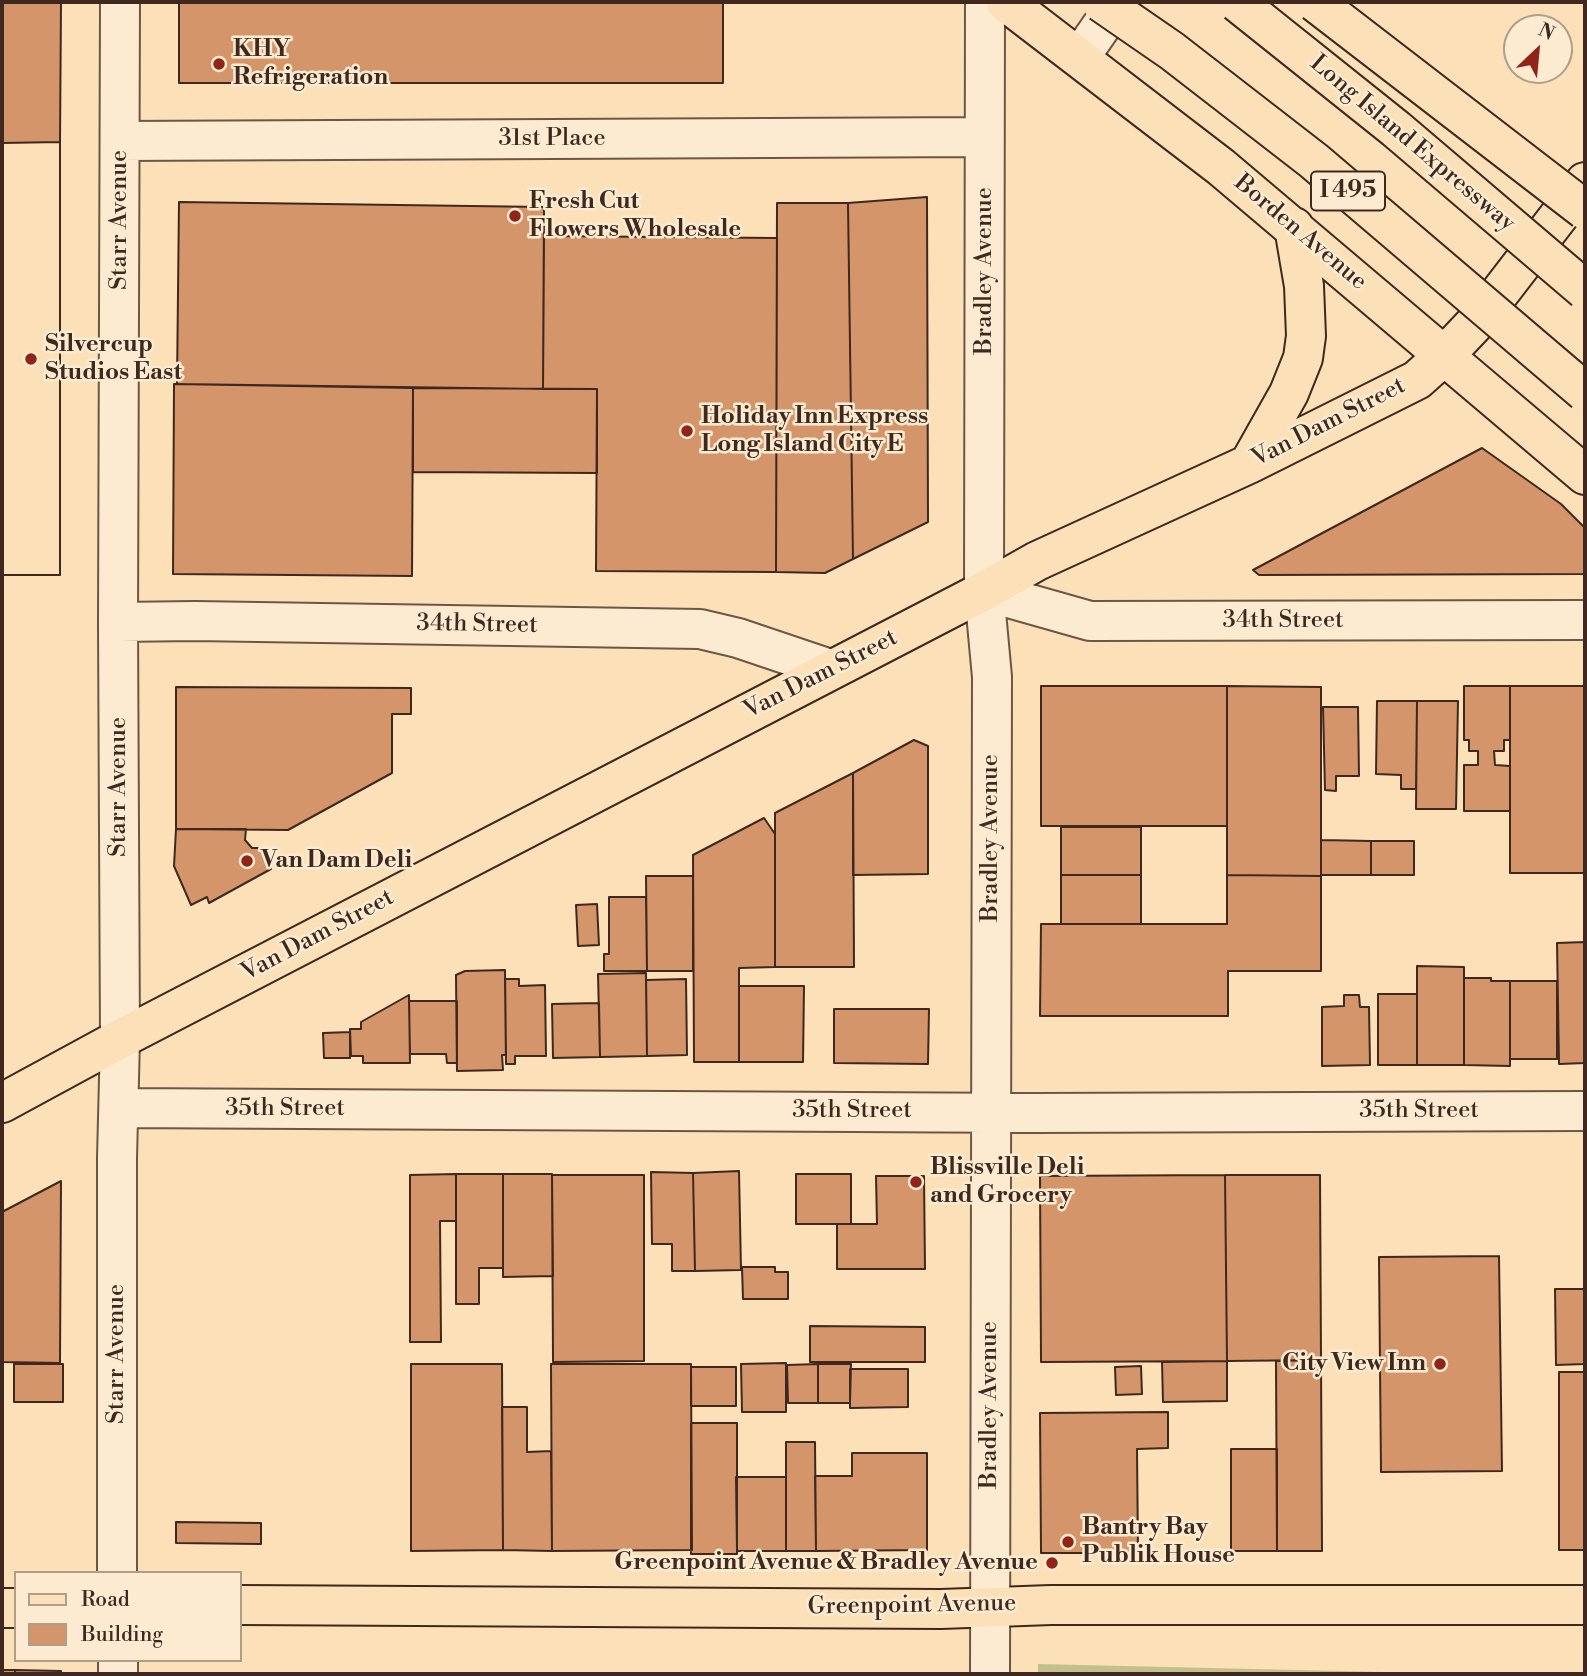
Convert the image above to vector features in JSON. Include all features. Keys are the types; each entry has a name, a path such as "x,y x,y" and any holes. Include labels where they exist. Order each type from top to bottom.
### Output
{"main road":[{"name":"Borden Avenue","path":"1006,2 1221,167 1585,475"},
{"name":"I 495","path":"1101,2 1172,51 1284,137 1585,392"},
{"name":"Long Island Expressway","path":"1237,2 1396,129 1585,290"},
{"path":"1315,2 1583,197"},
{"path":"1337,2 1583,197"},
{"name":"Van Dam Street","path":"2,1103 120,1039 984,592 1037,561 1249,464 1417,380 1481,317 1583,197"},
{"path":"1249,464 1289,393 1303,358 1306,336 1304,286 1294,228"},
{"name":"Greenpoint Avenue","path":"242,1605 941,1609 1043,1605 1585,1605"}],"street":[{"name":"Starr Avenue","path":"117,1571 120,2"},
{"name":"Bradley Avenue","path":"985,2 984,592 992,677 990,1674"},
{"path":"1080,57 1118,2"},
{"name":"31st Place","path":"120,141 984,137"},
{"name":"34th Street","path":"984,592 1090,621 1585,620"},
{"name":"34th Street","path":"118,622 700,629 738,638 830,670"},
{"name":"35th Street","path":"119,1108 990,1112 1585,1111"}],"shaded area":[{"path":"1038,1664 1471,1674 1038,1674"}],"building":[{"path":"2,2 61,2 60,142 2,143"},
{"path":"179,2 723,2 723,83 179,83"},
{"name":"Silvercup Studios East","path":"60,142 60,575 2,575 2,143"},
{"name":"Silvercup Studios East","path":"60,142 60,575 2,575 2,143"},
{"path":"927,197 928,522 853,559 848,203"},
{"path":"179,202 544,207 543,389 177,384"},
{"path":"777,203 848,203 853,559 825,573 776,572"},
{"name":"Holiday Inn Express Long Island City E","path":"544,236 777,238 776,572 596,571 597,389 543,389"},
{"path":"174,384 413,388 412,576 173,574"},
{"path":"413,388 597,389 597,473 413,472"},
{"path":"1482,448 1561,504 1585,528 1585,574 1259,575 1253,570"},
{"path":"1041,686 1227,686 1227,826 1041,826"},
{"path":"1227,686 1321,687 1321,876 1227,875"},
{"path":"1464,686 1510,686 1510,740 1504,740 1504,751 1494,751 1495,765 1510,766 1510,811 1464,811 1464,765 1478,765 1478,751 1469,751 1469,740 1464,740"},
{"path":"1510,686 1585,686 1585,873 1510,873"},
{"path":"176,687 411,688 411,714 392,714 392,773 288,830 176,829"},
{"path":"1377,701 1417,701 1416,789 1401,789 1401,775 1376,774"},
{"path":"1417,701 1458,701 1456,809 1416,809"},
{"path":"1323,707 1358,707 1359,776 1336,776 1336,791 1325,790"},
{"path":"914,740 928,746 928,874 853,875 853,773"},
{"path":"853,773 854,967 775,967 775,813"},
{"path":"764,818 775,834 775,967 739,968 739,1062 694,1062 693,855"},
{"path":"1061,827 1141,827 1141,875 1061,875"},
{"path":"176,829 246,829 245,840 252,848 262,848 271,869 209,903 207,897 191,905 174,866"},
{"path":"1321,840 1371,841 1371,875 1321,875"},
{"path":"1371,841 1414,841 1414,875 1371,875"},
{"path":"1061,875 1141,875 1141,924 1061,924"},
{"path":"1227,875 1321,876 1321,971 1228,971 1228,1016 1040,1016 1041,924 1227,924"},
{"path":"646,876 693,876 693,971 647,971"},
{"path":"609,897 646,897 647,971 604,971 604,954 609,954"},
{"path":"597,904 599,945 578,946 576,905"},
{"path":"1585,942 1585,1063 1559,1064 1557,943"},
{"path":"1417,966 1464,967 1464,1065 1417,1065"},
{"path":"505,970 506,1055 502,1055 503,1070 457,1071 456,975 465,971"},
{"path":"646,973 647,1056 600,1057 598,974"},
{"path":"1464,978 1510,981 1510,1066 1464,1065"},
{"path":"505,979 519,979 519,986 545,985 546,1056 515,1056 515,1064 506,1064"},
{"path":"686,979 687,1055 647,1056 646,980"},
{"path":"1510,981 1557,981 1557,1059 1510,1059"},
{"path":"739,986 804,986 803,1062 739,1062"},
{"path":"1378,994 1417,994 1417,1065 1378,1065"},
{"path":"409,995 410,1063 363,1063 363,1056 351,1056 350,1029 361,1029 361,1022"},
{"path":"1344,995 1359,995 1360,1007 1369,1007 1370,1065 1322,1066 1322,1007 1344,1006"},
{"path":"409,1001 457,1001 457,1063 447,1063 446,1054 410,1054"},
{"path":"599,1003 600,1057 553,1058 552,1004"},
{"path":"834,1009 929,1009 928,1064 834,1063"},
{"path":"350,1032 350,1058 324,1058 323,1033"},
{"path":"739,1171 741,1270 695,1271 693,1173"},
{"path":"651,1172 693,1173 695,1271 672,1271 672,1244 652,1244"},
{"path":"456,1174 503,1174 503,1268 479,1268 479,1304 456,1304"},
{"path":"456,1174 456,1221 440,1221 441,1342 410,1342 410,1175"},
{"path":"503,1174 552,1174 553,1276 503,1277"},
{"path":"796,1174 851,1174 851,1224 796,1224"},
{"path":"552,1175 644,1175 644,1361 553,1362"},
{"path":"1225,1175 1320,1175 1321,1360 1227,1361"},
{"path":"1225,1175 1227,1361 1041,1362 1040,1176"},
{"path":"876,1176 924,1176 925,1269 837,1269 837,1224 877,1224"},
{"path":"61,1181 60,1363 2,1362 2,1212"},
{"name":"City View Inn","path":"1499,1256 1502,1471 1381,1472 1379,1257"},
{"path":"742,1267 775,1267 775,1272 788,1272 788,1299 743,1299"},
{"path":"1555,1289 1585,1289 1585,1364 1556,1365"},
{"path":"810,1326 925,1327 925,1362 810,1362"},
{"path":"1321,1360 1322,1551 1277,1551 1276,1361"},
{"path":"1227,1361 1227,1401 1163,1402 1162,1362"},
{"path":"786,1363 786,1412 742,1412 741,1364"},
{"path":"14,1364 63,1364 63,1402 14,1402"},
{"path":"411,1364 502,1364 503,1550 411,1551"},
{"path":"551,1364 691,1364 692,1550 552,1551"},
{"path":"818,1364 818,1403 788,1403 787,1365"},
{"path":"818,1364 851,1364 850,1403 818,1403"},
{"path":"1141,1366 1142,1394 1116,1395 1115,1367"},
{"path":"691,1367 736,1367 736,1406 691,1406"},
{"path":"850,1369 908,1369 908,1407 850,1408"},
{"path":"1559,1372 1585,1372 1585,1550 1559,1550"},
{"path":"502,1407 527,1407 527,1452 551,1451 552,1551 503,1550"},
{"path":"1168,1412 1168,1448 1137,1449 1138,1553 1041,1553 1040,1413"},
{"path":"691,1423 737,1423 737,1554 691,1554"},
{"path":"786,1442 815,1442 816,1551 786,1551"},
{"path":"1231,1449 1277,1449 1277,1551 1231,1551"},
{"path":"852,1453 927,1453 927,1550 816,1551 815,1476 852,1476"},
{"path":"736,1477 786,1477 786,1551 737,1551"},
{"path":"176,1522 261,1523 261,1544 176,1543"},
{"path":"2,1670 15,1670 15,1674 2,1674"},
{"path":"15,1670 61,1671 61,1674 15,1674"}],"place":[{"name":"KHY Refrigeration","path":"219,64"},
{"name":"Fresh Cut Flowers Wholesale","path":"515,216"},
{"name":"Silvercup Studios East","path":"31,359"},
{"name":"Holiday Inn Express Long Island City E","path":"687,431"},
{"name":"Van Dam Deli","path":"247,861"},
{"name":"Blissville Deli and Grocery","path":"916,1182"},
{"name":"City View Inn","path":"1440,1364"},
{"name":"Bantry Bay Publik House","path":"1068,1542"},
{"name":"Greenpoint Avenue & Bradley Avenue","path":"1052,1563"}]}
